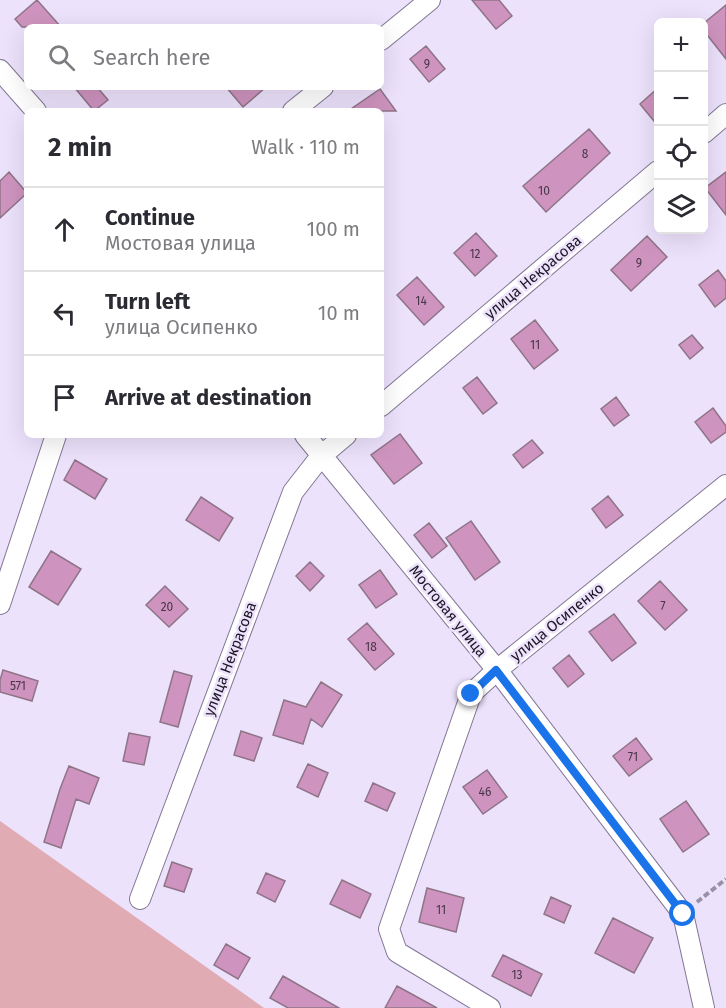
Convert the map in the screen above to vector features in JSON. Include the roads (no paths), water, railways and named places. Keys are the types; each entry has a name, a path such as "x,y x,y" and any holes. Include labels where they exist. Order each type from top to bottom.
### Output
{"street":[{"path":"384,38 430,0"},
{"path":"0,70 33,108"},
{"path":"297,108 319,90"},
{"path":"708,130 726,114"},
{"name":"улица Некрасова","path":"384,403 654,174"},
{"path":"0,604 55,438"},
{"name":"Мостовая улица","path":"307,438 496,670 683,914 704,1008"},
{"name":"улица Некрасова","path":"140,899 293,492 321,456 342,438"},
{"name":"улица Осипенко","path":"490,1008 398,952 389,929 471,694 496,670 726,485"}]}
